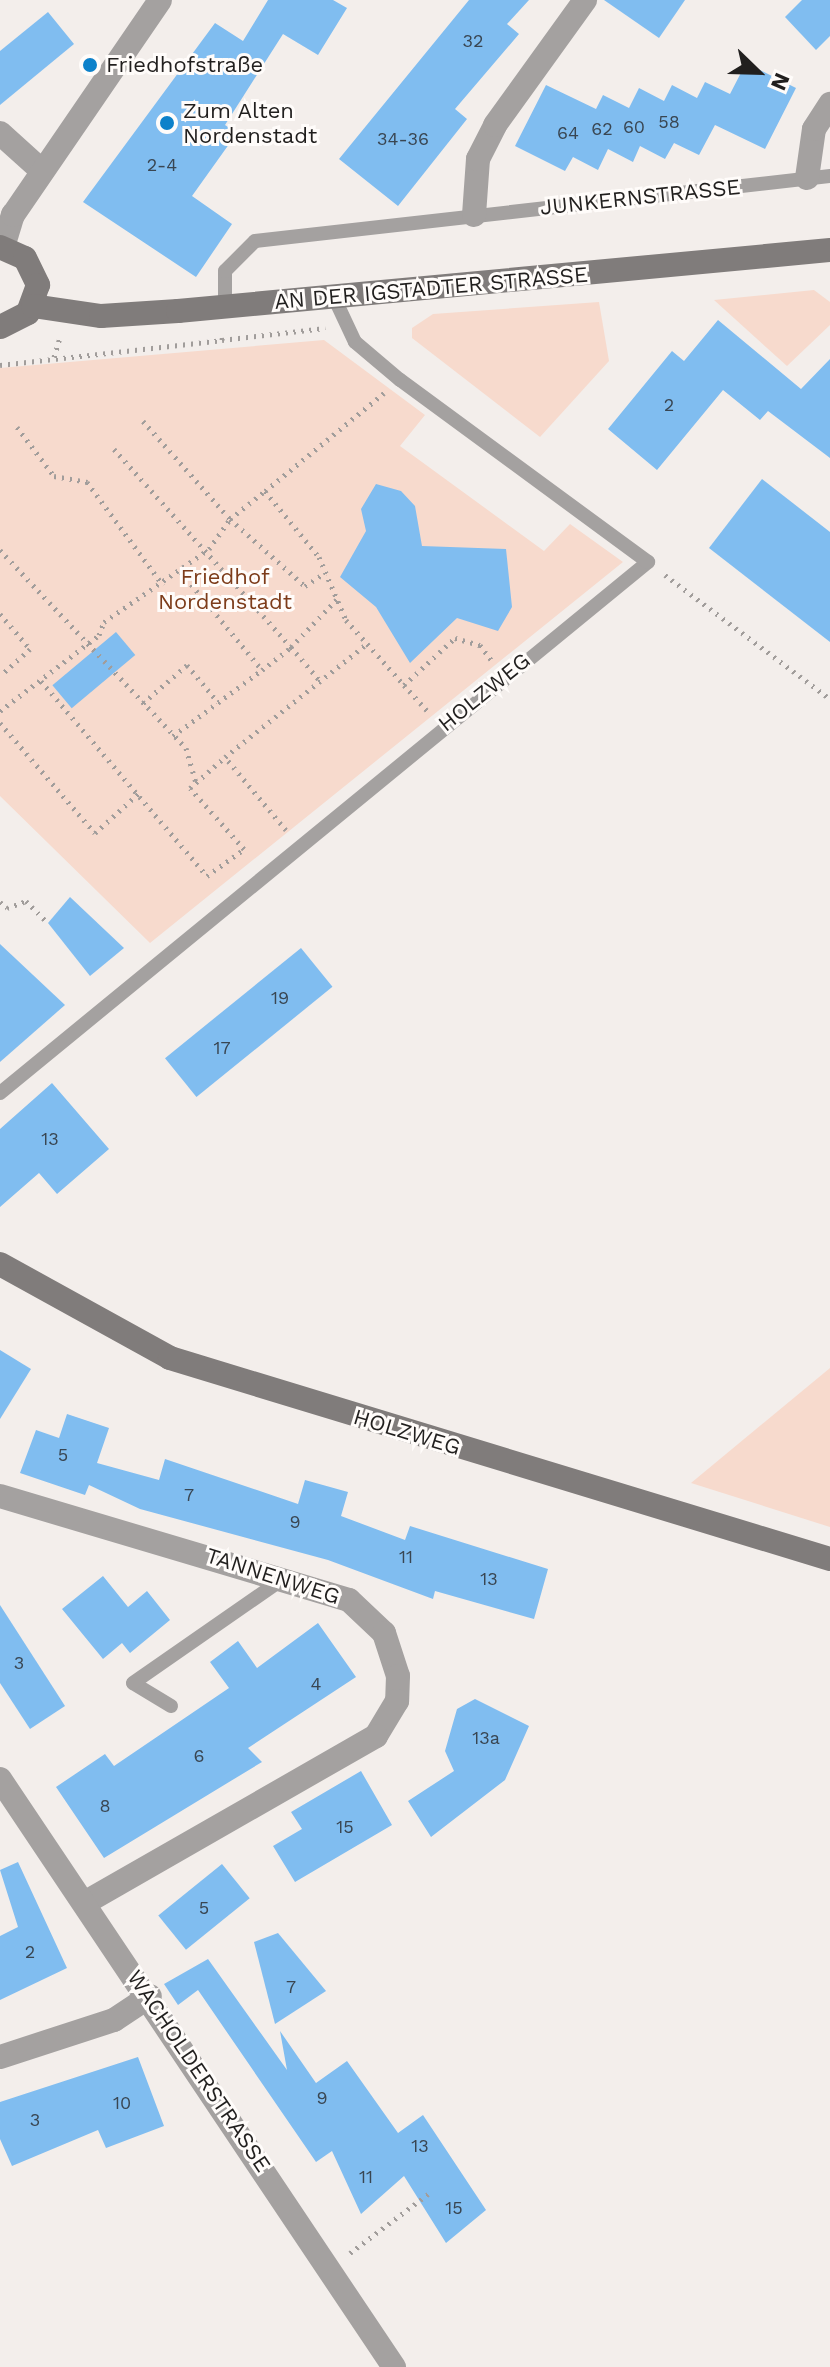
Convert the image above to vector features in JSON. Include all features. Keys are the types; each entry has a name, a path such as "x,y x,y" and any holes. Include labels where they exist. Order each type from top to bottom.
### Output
{"street":[{"path":"0,327 33,306 34,270 2,247 13,215 160,0"},
{"path":"474,215 478,159 495,125 585,0"},
{"name":"JUNKERNSTRASSE","path":"818,177 814,129 830,104"},
{"path":"0,133 42,171"},
{"name":"AN DER IGSTADTER STRASSE","path":"33,306 101,316 830,250"},
{"name":"HOLZWEG","path":"0,1264 170,1358 830,1559"},
{"name":"TANNENWEG","path":"0,1496 284,1578 349,1600 384,1633 398,1676 389,1720 313,1777 86,1902"},
{"name":"WACHOLDERSTRASSE","path":"0,1779 150,1996 394,2367"},
{"path":"0,2057 114,2020 150,1996"}],"lane":[{"name":"JUNKERNSTRASSE","path":"225,307 225,271 255,241 818,177"},
{"path":"333,295 344,326 400,380 648,562"},
{"name":"HOLZWEG","path":"0,1093 441,726 648,562"},
{"path":"171,1706 133,1683 284,1578"}],"path":[{"path":"222,340 225,307"},
{"path":"0,365 344,326"},
{"path":"0,711 88,644 104,622 163,585 209,549 230,519 400,380"},
{"path":"143,421 230,519 305,586 325,573"},
{"path":"17,427 54,476 87,482 163,585"},
{"path":"114,449 209,549 320,681"},
{"path":"265,491 325,573 337,599 369,642 441,726"},
{"path":"0,550 173,736 196,783"},
{"path":"648,562 830,699"},
{"path":"181,572 262,670"},
{"path":"173,736 291,647 337,599"},
{"path":"0,614 30,649 0,676"},
{"path":"404,685 455,638 480,645 503,676"},
{"path":"41,681 207,876 244,849 190,788 369,642"},
{"path":"143,703 187,665 218,702"},
{"path":"0,723 95,833 139,793"},
{"path":"225,757 297,844"},
{"path":"0,902 7,908 26,901 48,923"},
{"path":"330,2268 428,2194"}],"green space":[{"path":"814,290 830,302 830,325 787,366 714,300"},
{"path":"599,302 609,361 540,437 412,338 412,328 433,314"},
{"name":"Friedhof Nordenstadt","path":"324,340 425,415 400,446 544,551 570,524 623,562 150,943 0,796 0,368"},
{"path":"830,1368 830,1527 691,1483"}],"building":[{"path":"268,0 333,0 347,8 318,55 283,34 225,125 237,133 192,196 232,224 196,277 83,202 215,23 243,41"},
{"path":"469,0 529,0 507,24 519,34 455,109 467,119 398,206 339,159"},
{"path":"604,0 685,0 659,38"},
{"path":"802,0 830,0 830,36 816,50 785,17"},
{"path":"48,12 74,44 0,105 0,51"},
{"path":"746,63 796,88 765,149 715,125 699,155 674,143 665,159 640,146 633,162 608,149 598,170 573,157 565,171 515,146 546,85 596,109 603,95 629,108 639,88 664,101 672,85 697,98 705,82 730,94"},
{"path":"718,320 801,389 830,359 830,458 768,411 760,420 723,390 657,470 608,429 672,351 684,361"},
{"path":"762,479 830,532 830,642 709,548"},
{"path":"376,484 401,491 415,506 422,546 506,549 512,607 498,631 457,618 410,663 376,607 340,577 366,531 361,509"},
{"path":"116,632 135,655 72,708 52,685"},
{"path":"70,897 124,948 90,976 48,923"},
{"path":"0,944 65,1005 0,1062"},
{"path":"301,948 332,987 196,1097 165,1058"},
{"path":"52,1083 109,1149 57,1194 39,1173 0,1207 0,1129"},
{"path":"0,1350 31,1369 0,1419"},
{"path":"67,1414 109,1428 97,1463 159,1480 165,1459 298,1504 305,1480 348,1492 341,1516 405,1540 410,1526 548,1569 534,1619 435,1591 433,1599 328,1560 140,1509 89,1485 85,1495 20,1473 36,1430 59,1438"},
{"path":"103,1576 128,1607 147,1591 170,1620 130,1653 122,1643 103,1659 62,1609"},
{"path":"0,1605 65,1706 30,1729 0,1683"},
{"path":"318,1623 356,1677 248,1748 262,1762 104,1858 56,1787 105,1754 114,1766 229,1688 210,1662 238,1641 257,1668"},
{"path":"475,1699 529,1726 505,1780 431,1837 408,1801 454,1771 445,1751 457,1709"},
{"path":"361,1771 392,1825 295,1882 273,1846 302,1829 291,1812"},
{"path":"18,1862 67,1968 0,2000 0,1936 18,1927 0,1870"},
{"path":"222,1864 250,1898 186,1950 158,1916"},
{"path":"278,1933 326,1991 275,2024 254,1942"},
{"path":"208,1959 287,2070 280,2031 316,2083 347,2061 398,2133 423,2115 486,2210 446,2243 404,2176 361,2214 332,2151 316,2162 198,1990 178,2005 164,1984"},
{"path":"138,2057 164,2126 106,2148 98,2130 12,2166 0,2139 0,2102"}],"place":[{"name":"Friedhofstraße","path":"90,65"},
{"name":"Zum Alten Nordenstadt","path":"167,123"}]}
